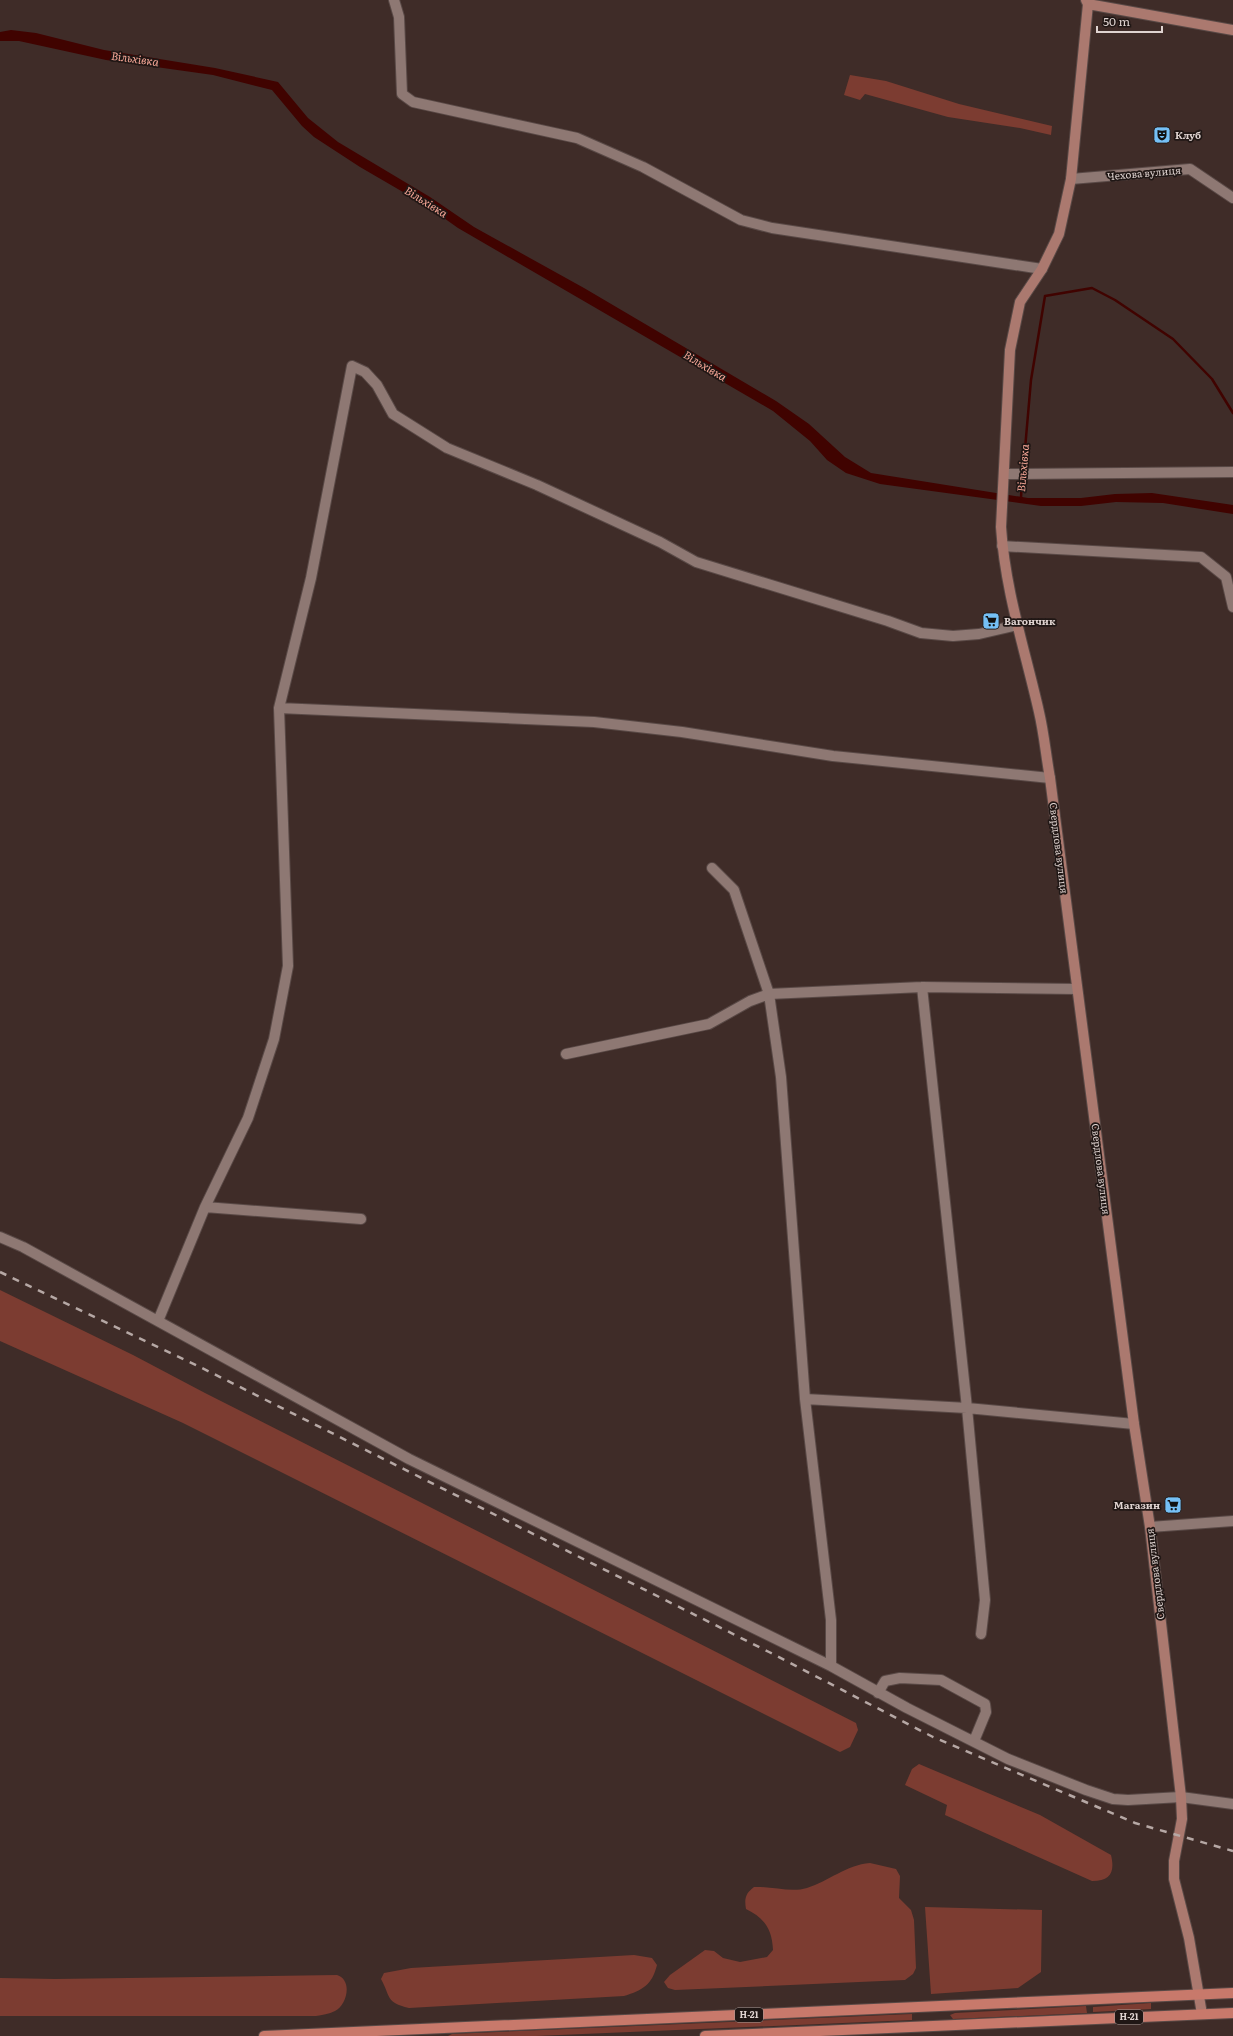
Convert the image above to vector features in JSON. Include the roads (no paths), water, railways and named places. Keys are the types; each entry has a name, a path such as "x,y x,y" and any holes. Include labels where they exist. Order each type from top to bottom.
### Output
{"main road":[{"name":"Н-21","path":"264,2036 1233,1992"},
{"name":"Н-21","path":"705,2036 1233,2013"}],"street":[{"path":"394,0 399,17 402,94 413,102 577,138 643,167 742,220 772,228 1042,269"},
{"path":"1087,2 1233,30"},
{"name":"Свердлова вулиця","path":"1087,2 1071,179 1059,234 1042,269 1020,302 1010,350 1005,474 1001,527 1002,546 1017,625 1040,713 1050,778 1134,1424 1150,1527 1181,1797 1182,1819 1174,1862 1174,1879 1189,1938 1202,2014"},
{"name":"Чехова вулиця","path":"1071,179 1190,169 1233,198"},
{"path":"158,1321 205,1207 248,1118 274,1039 288,966 279,708 311,578 352,366 365,372 377,385 384,400 394,414 447,448 537,485 660,542 696,562 888,620 921,633 953,636 979,634 1017,625"},
{"path":"1005,474 1233,472"},
{"path":"1002,546 1201,556 1226,577 1233,607"},
{"path":"279,708 594,722 682,732 833,756 1050,778"},
{"path":"712,868 734,890 769,994 781,1077 805,1399 832,1620 830,1666"},
{"path":"922,987 967,1408 985,1600 981,1634"},
{"path":"566,1054 709,1024 750,1001 769,994 922,987 1077,989"},
{"path":"205,1207 360,1219"},
{"path":"0,1237 23,1247 409,1459 830,1666 878,1693 1008,1759 1086,1790 1113,1799 1128,1800 1181,1797 1233,1804"},
{"path":"805,1399 967,1408 1134,1424"},
{"path":"1150,1527 1233,1521"},
{"path":"878,1693 884,1681 900,1678 941,1680 985,1704 986,1712 974,1741"}],"water":[{"path":"11,30 36,33 104,50 215,68 278,82 308,118 338,142 430,197 474,227 584,288 776,401 809,424 845,457 871,473 1028,498 1081,498 1115,494 1152,493 1233,505 1233,514 1163,503 1116,502 1081,506 1041,506 880,484 846,473 827,460 810,441 773,411 458,228 427,206 360,167 314,137 302,126 272,90 213,75 106,60 19,41 0,41 0,32"}],"waterway":[{"name":"Вільхівка","path":"1023,472 1031,380 1045,296 1092,288 1115,300 1173,339 1212,379 1233,413"},
{"name":"Вільхівка","path":"1021,498 1022,477"}],"railway":[{"path":"0,1272 198,1366 769,1652 933,1737 1135,1823 1233,1851"}],"place":[{"name":"Клуб","path":"1162,135"},
{"name":"Вагончик","path":"991,621"},
{"name":"Mагазин","path":"1173,1505"}]}
